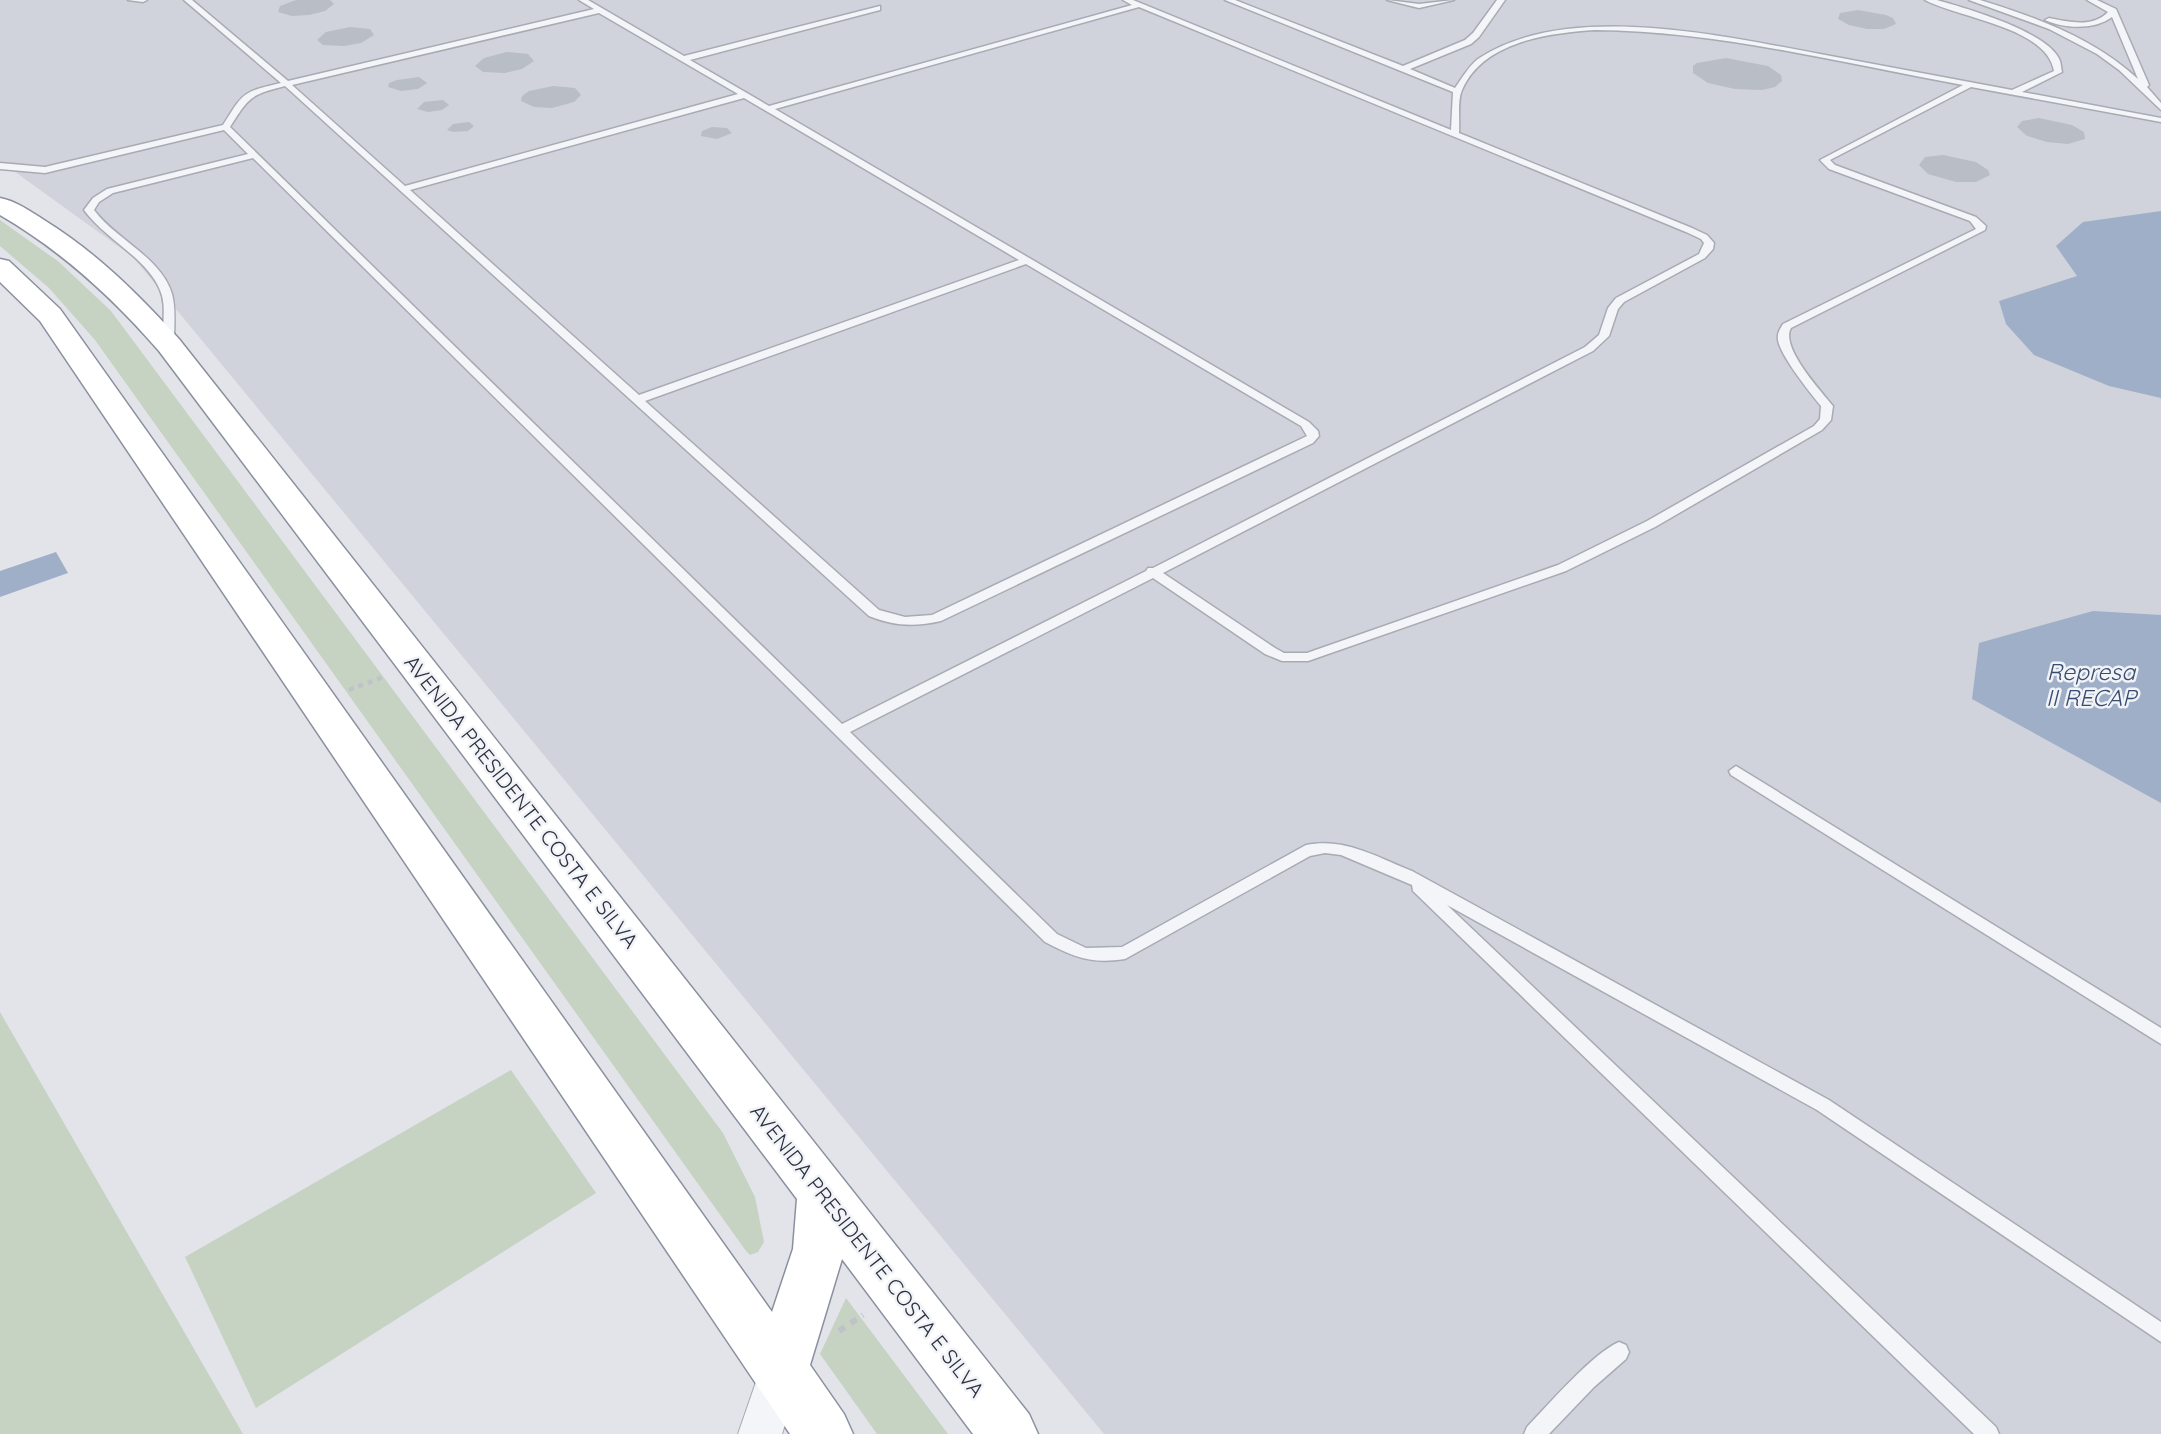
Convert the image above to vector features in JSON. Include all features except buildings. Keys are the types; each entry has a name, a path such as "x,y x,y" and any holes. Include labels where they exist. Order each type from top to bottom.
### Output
{"highway":[{"name":"AVENIDA PRESIDENTE COSTA E SILVA","path":"0,205 42,229 100,271 129,299 169,345 1009,1434"},
{"path":"0,267 50,316 824,1434"},
{"path":"780,1371 820,1249 823,1194"}],"street":[{"path":"760,1434 780,1371"}],"lane":[{"path":"132,0 143,0"},
{"path":"188,0 404,188 874,613 902,622 936,618 954,611 1309,441 1313,436 1305,424 583,0"},
{"path":"841,731 1152,571 1453,421 1589,349 1604,337 1613,308 1620,300 1702,256 1708,249 1709,243 1704,237 1689,230 1127,0"},
{"path":"1229,0 1457,91"},
{"path":"1391,0 1419,6 1450,0"},
{"path":"1404,69 1468,42 1501,0"},
{"path":"1929,0 1981,17 2038,40 2049,48 2058,61 2058,72 2014,92"},
{"path":"1973,0 2026,16 2079,39 2111,59 2147,90 2161,108"},
{"path":"2091,0 2113,11 2147,90"},
{"path":"768,109 1139,5"},
{"path":"683,59 877,8"},
{"path":"0,166 27,170 65,166 226,127 245,97 287,84 601,10"},
{"path":"2026,16 2082,24 2107,19 2113,11"},
{"path":"1455,134 1457,91 1477,64 1494,51 1518,41 1579,29 1620,27 1717,37 2161,120"},
{"path":"1152,571 1270,651 1282,657 1308,657 1562,568 1651,524 1818,428 1825,420 1827,406 1783,342 1783,333 1787,326 1980,230 1981,226 1973,219 1832,167 1824,160 1971,84"},
{"path":"404,188 744,95"},
{"path":"226,127 1051,938 1075,951 1098,958 1125,953 1306,851 1325,847 1343,850 1408,875 1823,1105 2161,1333"},
{"path":"169,345 166,290 141,256 97,223 89,210 96,200 110,191 254,155"},
{"path":"639,399 1026,261"},
{"path":"1737,771 2161,1037"},
{"path":"1408,875 1989,1434"},
{"path":"1534,1434 1619,1352"}],"path":[{"path":"347,691 379,678"}],"shaded area":[{"path":"0,0 2161,0 2161,1434 1104,1434 133,257 0,161"}],"green space":[{"path":"0,220 59,262 111,311 723,1133 755,1197 764,1242 758,1252 750,1255 746,1251 95,340 49,288 0,246"},
{"path":"0,1012 243,1434 0,1434"},
{"path":"511,1070 596,1193 256,1408 185,1257"},
{"path":"846,1298 948,1434 877,1434 820,1354"}],"water":[{"path":"2161,211 2161,398 2109,386 2034,355 2006,324 1999,301 2077,276 2056,246 2083,222"},
{"path":"56,552 68,573 0,597 0,571"},
{"name":"Represa II RECAP","path":"2093,611 2161,615 2161,803 1972,699 1979,643"}]}
